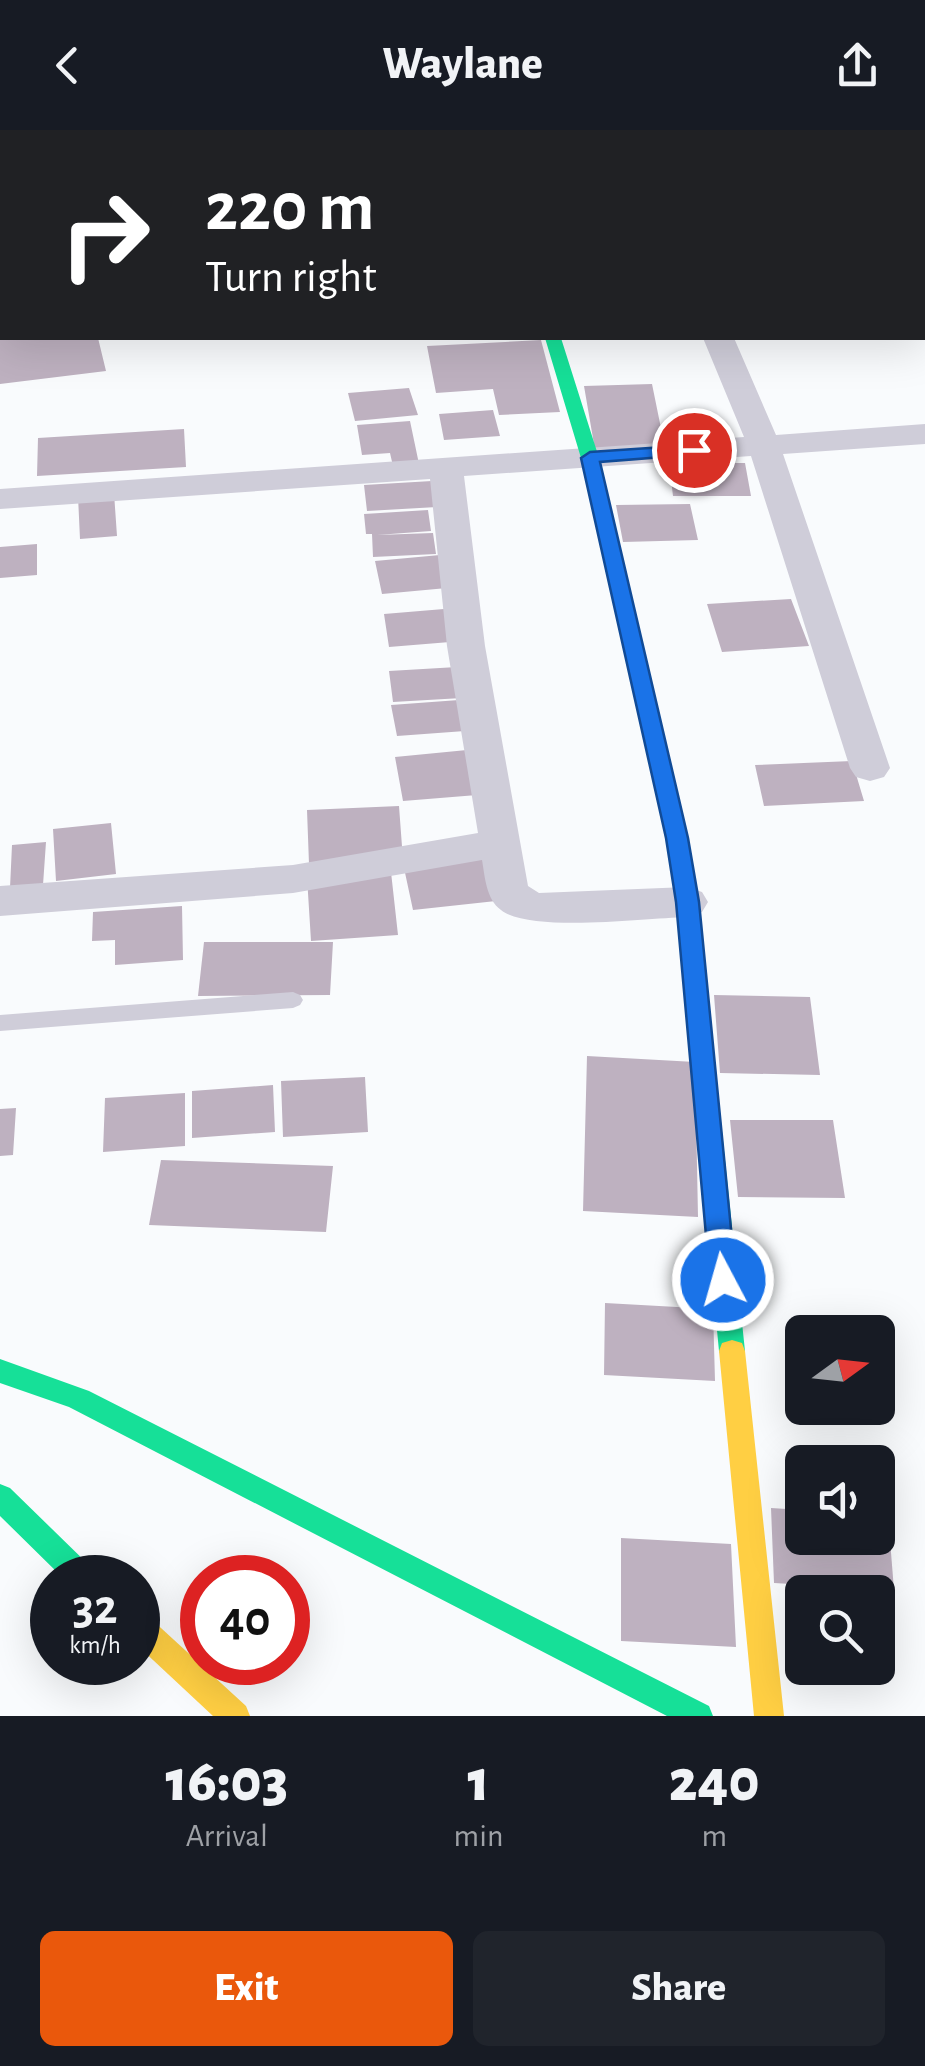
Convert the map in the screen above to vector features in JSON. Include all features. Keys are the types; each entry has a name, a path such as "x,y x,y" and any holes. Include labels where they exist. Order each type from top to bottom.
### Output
{"street":[{"path":"554,340 590,458 677,838 688,902 768,1716"},
{"path":"720,340 764,446 870,768"},
{"path":"0,499 925,434"},
{"path":"446,468 466,646 508,890 524,905 688,902"},
{"path":"0,901 293,878 500,843"},
{"path":"0,1372 79,1400 698,1716"},
{"path":"0,1497 59,1555"},
{"path":"160,1647 235,1716"}],"lane":[{"path":"0,1023 292,1000"}],"building":[{"path":"0,340 98,340 106,371 0,384"},
{"path":"541,340 560,412 499,415 493,389 436,393 427,346"},
{"path":"652,384 665,448 595,450 584,386"},
{"path":"409,388 418,415 355,421 348,393"},
{"path":"493,410 500,436 444,440 439,414"},
{"path":"410,421 419,464 393,466 390,453 362,455 357,425"},
{"path":"184,429 186,467 37,476 38,438"},
{"path":"669,463 745,463 751,496 673,496"},
{"path":"432,481 437,507 367,511 364,485"},
{"path":"114,493 117,536 80,539 78,496"},
{"path":"690,504 698,540 623,542 616,505"},
{"path":"428,510 431,531 377,535 433,533 436,554 373,557 372,534 366,534 364,514"},
{"path":"37,544 37,575 0,578 0,547"},
{"path":"440,555 447,588 382,594 375,561"},
{"path":"791,599 809,646 722,652 707,604"},
{"path":"444,609 450,642 389,647 384,614"},
{"path":"457,667 462,698 393,702 389,671"},
{"path":"459,700 465,731 397,736 391,705"},
{"path":"467,750 477,795 403,801 395,757"},
{"path":"852,761 864,801 764,806 755,765"},
{"path":"399,806 403,860 309,864 307,810"},
{"path":"111,823 116,874 56,881 53,829"},
{"path":"46,842 43,885 10,888 12,845"},
{"path":"485,859 496,901 413,910 404,868"},
{"path":"391,872 398,935 311,941 307,877"},
{"path":"182,906 183,960 115,965 115,940 92,941 93,912"},
{"path":"204,942 333,942 330,995 198,996"},
{"path":"714,995 810,997 820,1075 720,1073"},
{"path":"587,1056 695,1062 698,1217 583,1211"},
{"path":"365,1077 368,1132 283,1137 281,1081"},
{"path":"273,1085 275,1132 192,1138 192,1091"},
{"path":"185,1093 185,1146 103,1152 105,1098"},
{"path":"16,1108 13,1155 0,1156 0,1109"},
{"path":"730,1120 833,1120 845,1198 738,1197"},
{"path":"161,1160 333,1166 326,1232 149,1225"},
{"path":"605,1303 713,1309 715,1381 604,1375"},
{"path":"771,1508 785,1509 785,1555 891,1555 893,1575 785,1575 785,1584 774,1583"},
{"path":"621,1538 731,1544 736,1647 621,1641"}],"traffic: fast":[{"path":"554,340 590,458 677,838 687,902 732,1351"},
{"path":"0,1371 79,1399 698,1716"},
{"path":"0,1497 59,1555"}],"traffic: slow":[{"path":"732,1351 769,1716"},
{"path":"160,1647 235,1716"}],"route":[{"path":"694,450 590,458 677,838 688,902 723,1280"}]}
